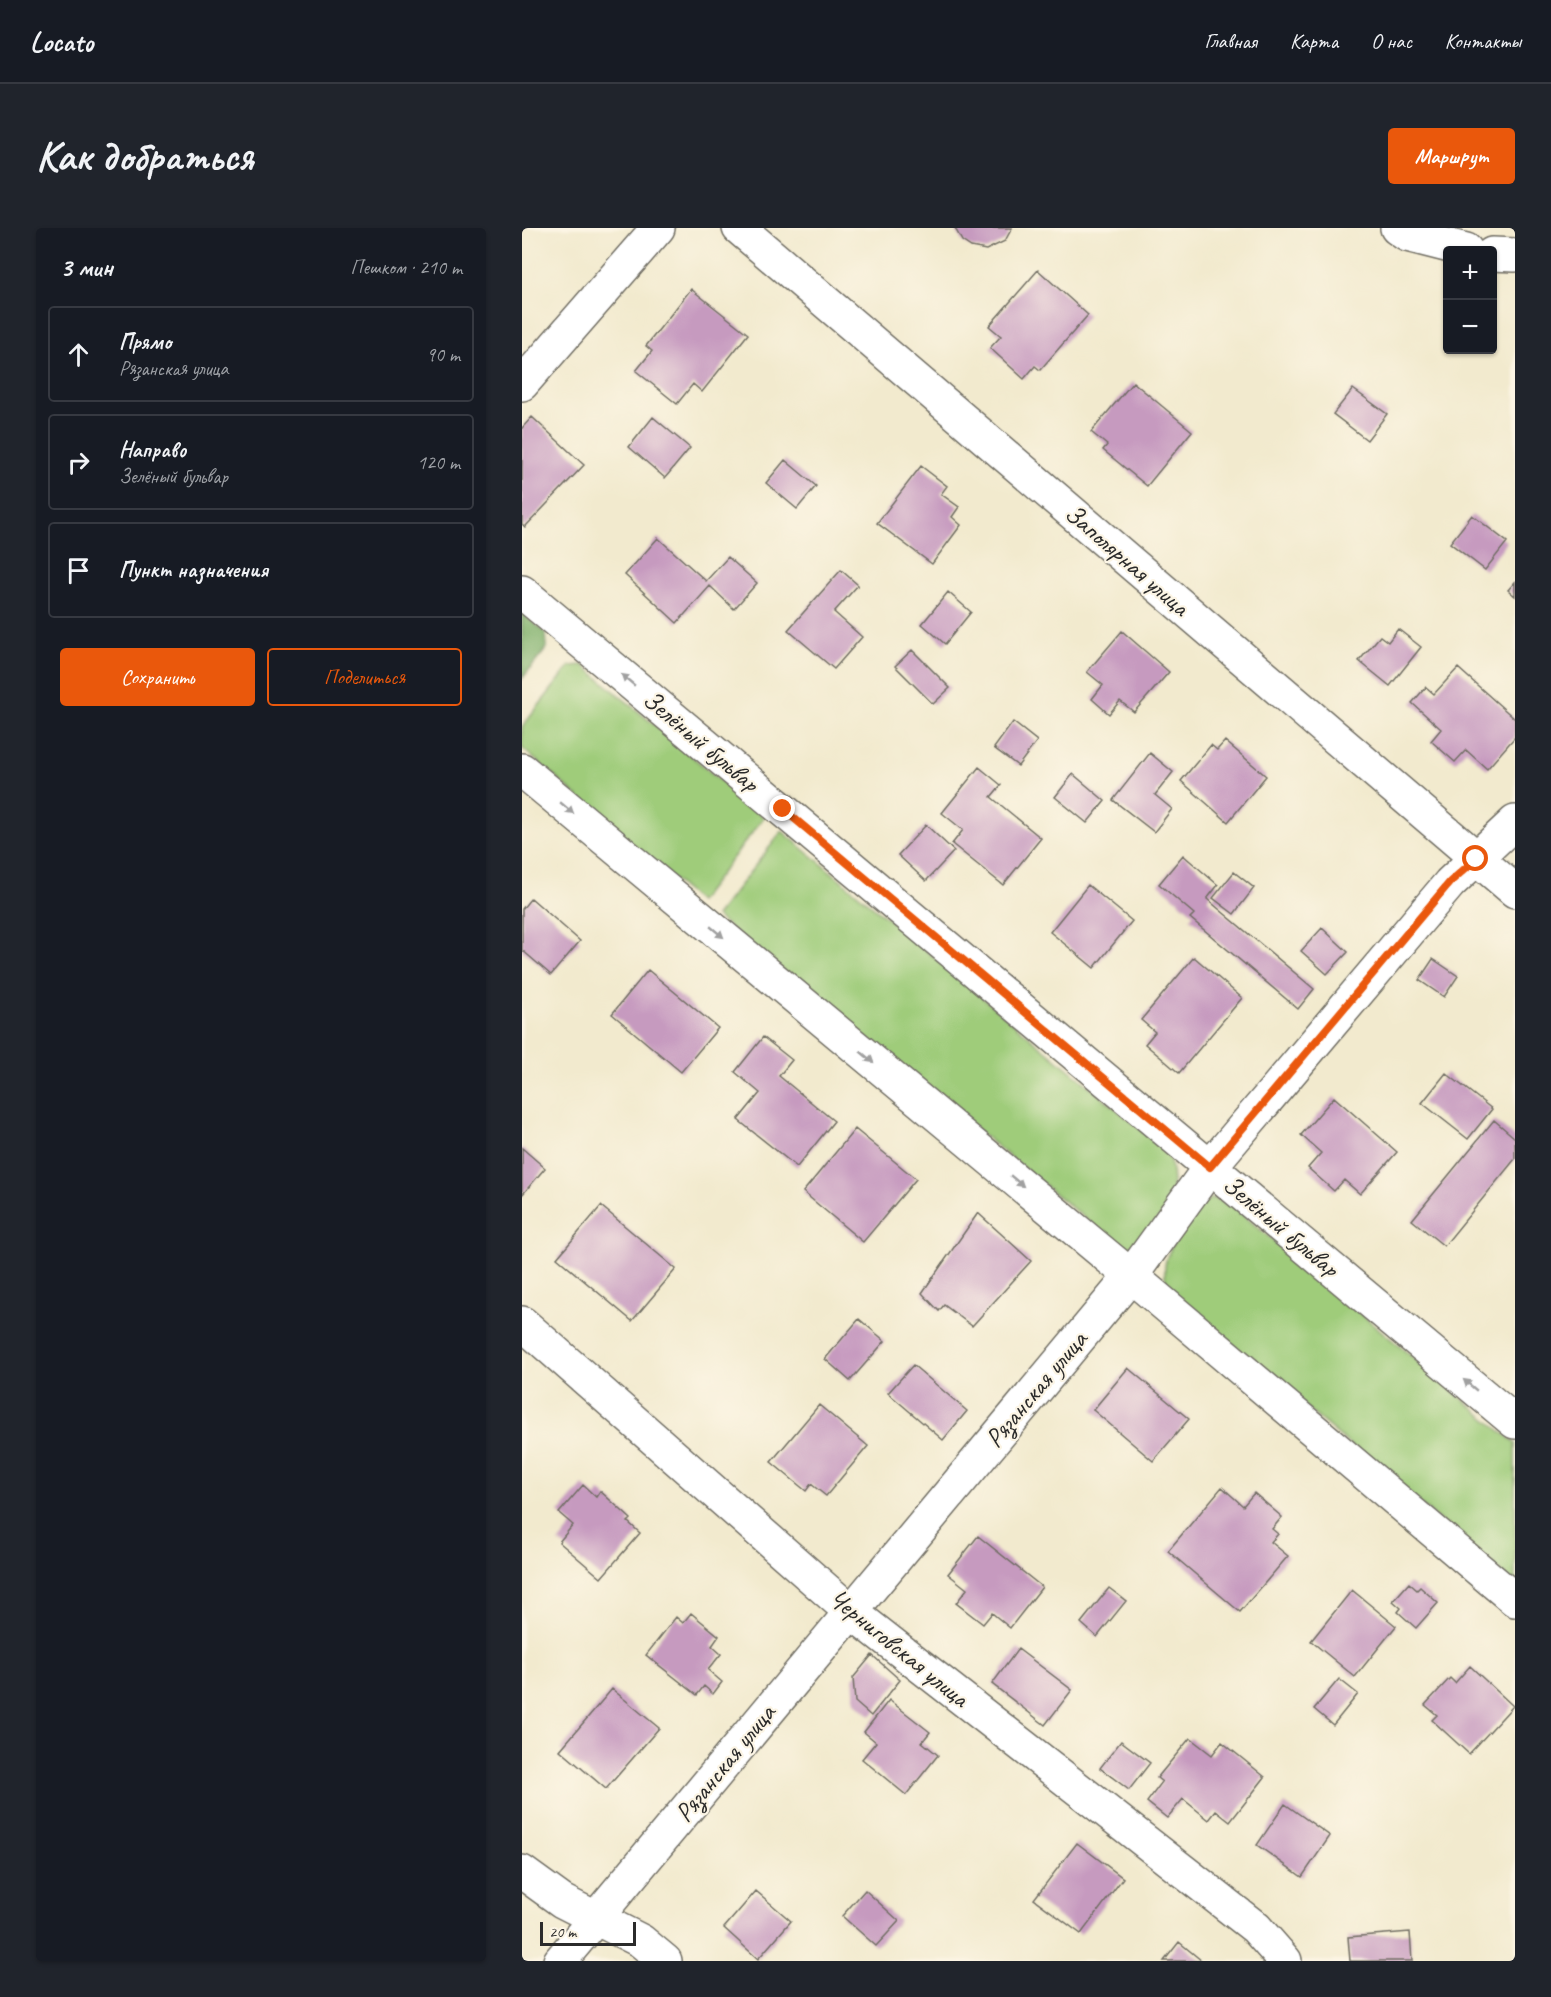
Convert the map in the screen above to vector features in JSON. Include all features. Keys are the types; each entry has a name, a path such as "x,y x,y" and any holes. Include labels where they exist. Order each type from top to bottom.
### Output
{"street":[{"path":"522,384 658,228"},
{"name":"Заполярная улица","path":"740,228 1515,891"},
{"path":"1397,228 1407,235 1450,246"},
{"path":"1497,254 1515,255"},
{"name":"Зелёный бульвар","path":"522,592 1515,1422"},
{"path":"522,770 1131,1276 1515,1600"},
{"name":"Рязанская улица","path":"561,1961 1131,1276 1210,1167 1450,882 1515,822"},
{"name":"Черниговская улица","path":"522,1323 850,1611 1246,1921 1285,1961"},
{"path":"522,1872 562,1901 641,1941 665,1961"}],"green space":[{"path":"522,613 546,633 547,648 522,679"},
{"path":"583,665 764,817 699,902 522,748 522,727 570,666"},
{"path":"782,831 1167,1151 1173,1180 1172,1192 1163,1212 1138,1245 1127,1246 1115,1243 716,916"},
{"path":"1212,1198 1231,1205 1515,1443 1515,1584 1170,1293 1165,1269 1167,1258 1191,1217"}],"building":[{"path":"955,228 1012,228 1005,241 986,250 971,247 962,241"},
{"path":"1038,270 1088,315 1040,370 1035,366 1024,379 990,348 1001,336 989,326"},
{"path":"691,289 748,334 702,392 693,384 677,404 636,371 652,351 646,346"},
{"path":"1133,382 1192,431 1147,486 1103,450 1107,445 1091,432"},
{"path":"1353,389 1387,414 1367,440 1333,414"},
{"path":"532,417 584,465 525,527 522,524 522,428"},
{"path":"653,417 690,448 665,478 629,447"},
{"path":"785,460 816,486 797,509 766,483"},
{"path":"921,466 947,486 941,494 959,507 952,517 961,525 932,564 877,523"},
{"path":"1472,515 1507,542 1485,570 1450,543"},
{"path":"658,538 706,581 728,557 757,583 734,609 710,586 677,623 625,575"},
{"path":"841,570 858,585 834,612 862,637 834,669 788,630"},
{"path":"1515,582 1515,596 1508,590"},
{"path":"948,592 971,612 945,644 922,624"},
{"path":"1398,629 1421,647 1390,686 1359,661 1380,636 1388,642"},
{"path":"1122,631 1169,672 1134,712 1120,701 1109,714 1092,699 1103,685 1087,672"},
{"path":"912,650 950,688 933,704 895,666"},
{"path":"1458,668 1515,719 1515,737 1487,769 1466,750 1455,762 1431,741 1441,729 1412,703 1426,687 1434,694"},
{"path":"1013,722 1037,741 1018,766 994,748"},
{"path":"1225,741 1266,776 1228,822 1181,781 1211,745 1217,750"},
{"path":"1150,753 1173,772 1155,795 1172,809 1154,832 1113,800"},
{"path":"979,767 1001,785 991,797 1041,838 1003,885 952,844 963,830 942,813"},
{"path":"1073,774 1105,801 1087,823 1055,797"},
{"path":"926,825 954,851 926,881 898,855"},
{"path":"1183,855 1218,885 1207,899 1314,989 1298,1009 1190,918 1194,914 1159,884"},
{"path":"1234,872 1254,888 1234,914 1213,898"},
{"path":"1088,885 1132,921 1094,968 1050,932"},
{"path":"531,898 580,941 551,975 522,950 522,909"},
{"path":"1322,928 1348,952 1327,974 1301,951"},
{"path":"1194,957 1242,998 1179,1073 1145,1044 1155,1032 1141,1020"},
{"path":"1433,959 1458,976 1444,997 1419,980"},
{"path":"648,970 718,1028 681,1072 612,1014"},
{"path":"763,1037 792,1060 779,1076 834,1121 797,1167 738,1120 760,1093 735,1072"},
{"path":"1446,1073 1492,1109 1468,1139 1422,1103"},
{"path":"1334,1097 1397,1152 1360,1194 1344,1180 1334,1191 1308,1168 1321,1153 1301,1135"},
{"path":"1494,1120 1515,1138 1515,1159 1444,1246 1412,1220"},
{"path":"855,1129 916,1179 863,1242 803,1192"},
{"path":"522,1148 545,1168 522,1195"},
{"path":"601,1206 676,1269 632,1321 557,1258"},
{"path":"978,1213 1031,1261 972,1326 944,1305 939,1311 922,1293"},
{"path":"859,1319 885,1341 850,1381 825,1359"},
{"path":"913,1365 967,1411 943,1440 888,1393"},
{"path":"1128,1368 1189,1419 1153,1461 1093,1410"},
{"path":"819,1405 868,1446 826,1496 811,1484 806,1491 771,1462"},
{"path":"583,1485 596,1497 600,1491 631,1519 628,1522 640,1533 601,1578 559,1542 573,1525 559,1513"},
{"path":"1222,1487 1243,1506 1254,1493 1282,1517 1272,1529 1278,1534 1271,1542 1288,1556 1240,1612 1168,1551"},
{"path":"978,1536 1042,1587 1010,1628 992,1613 983,1624 956,1603 967,1589 948,1574"},
{"path":"1409,1583 1417,1590 1420,1587 1438,1603 1416,1628 1398,1612 1401,1608 1393,1601"},
{"path":"1109,1588 1126,1601 1097,1637 1081,1623"},
{"path":"1352,1590 1396,1626 1355,1677 1311,1641"},
{"path":"691,1613 719,1636 712,1646 721,1654 708,1670 722,1682 713,1694 704,1686 697,1695 646,1655 676,1617 683,1623"},
{"path":"1018,1649 1072,1690 1045,1725 992,1684"},
{"path":"872,1655 900,1680 871,1716 855,1702 853,1678"},
{"path":"1470,1666 1513,1706 1469,1754 1432,1720 1437,1715 1425,1705 1450,1678 1455,1683"},
{"path":"1339,1679 1358,1694 1333,1725 1314,1709"},
{"path":"612,1689 659,1728 606,1789 560,1750"},
{"path":"889,1700 930,1732 922,1742 938,1755 906,1795 862,1759 876,1742 864,1732"},
{"path":"1190,1738 1212,1755 1222,1742 1265,1777 1230,1822 1216,1811 1209,1820 1183,1799 1167,1818 1147,1802 1162,1782 1157,1778"},
{"path":"1121,1741 1150,1763 1129,1790 1100,1768"},
{"path":"1285,1804 1330,1836 1302,1877 1257,1845"},
{"path":"1077,1843 1123,1878 1081,1934 1034,1899"},
{"path":"865,1890 899,1921 876,1946 842,1916"},
{"path":"756,1891 791,1921 758,1959 724,1928"},
{"path":"1410,1932 1412,1961 1350,1961 1348,1937"},
{"path":"1179,1942 1202,1961 1164,1961"}],"route":[{"path":"783,809 1210,1167 1450,882 1476,859"}]}
